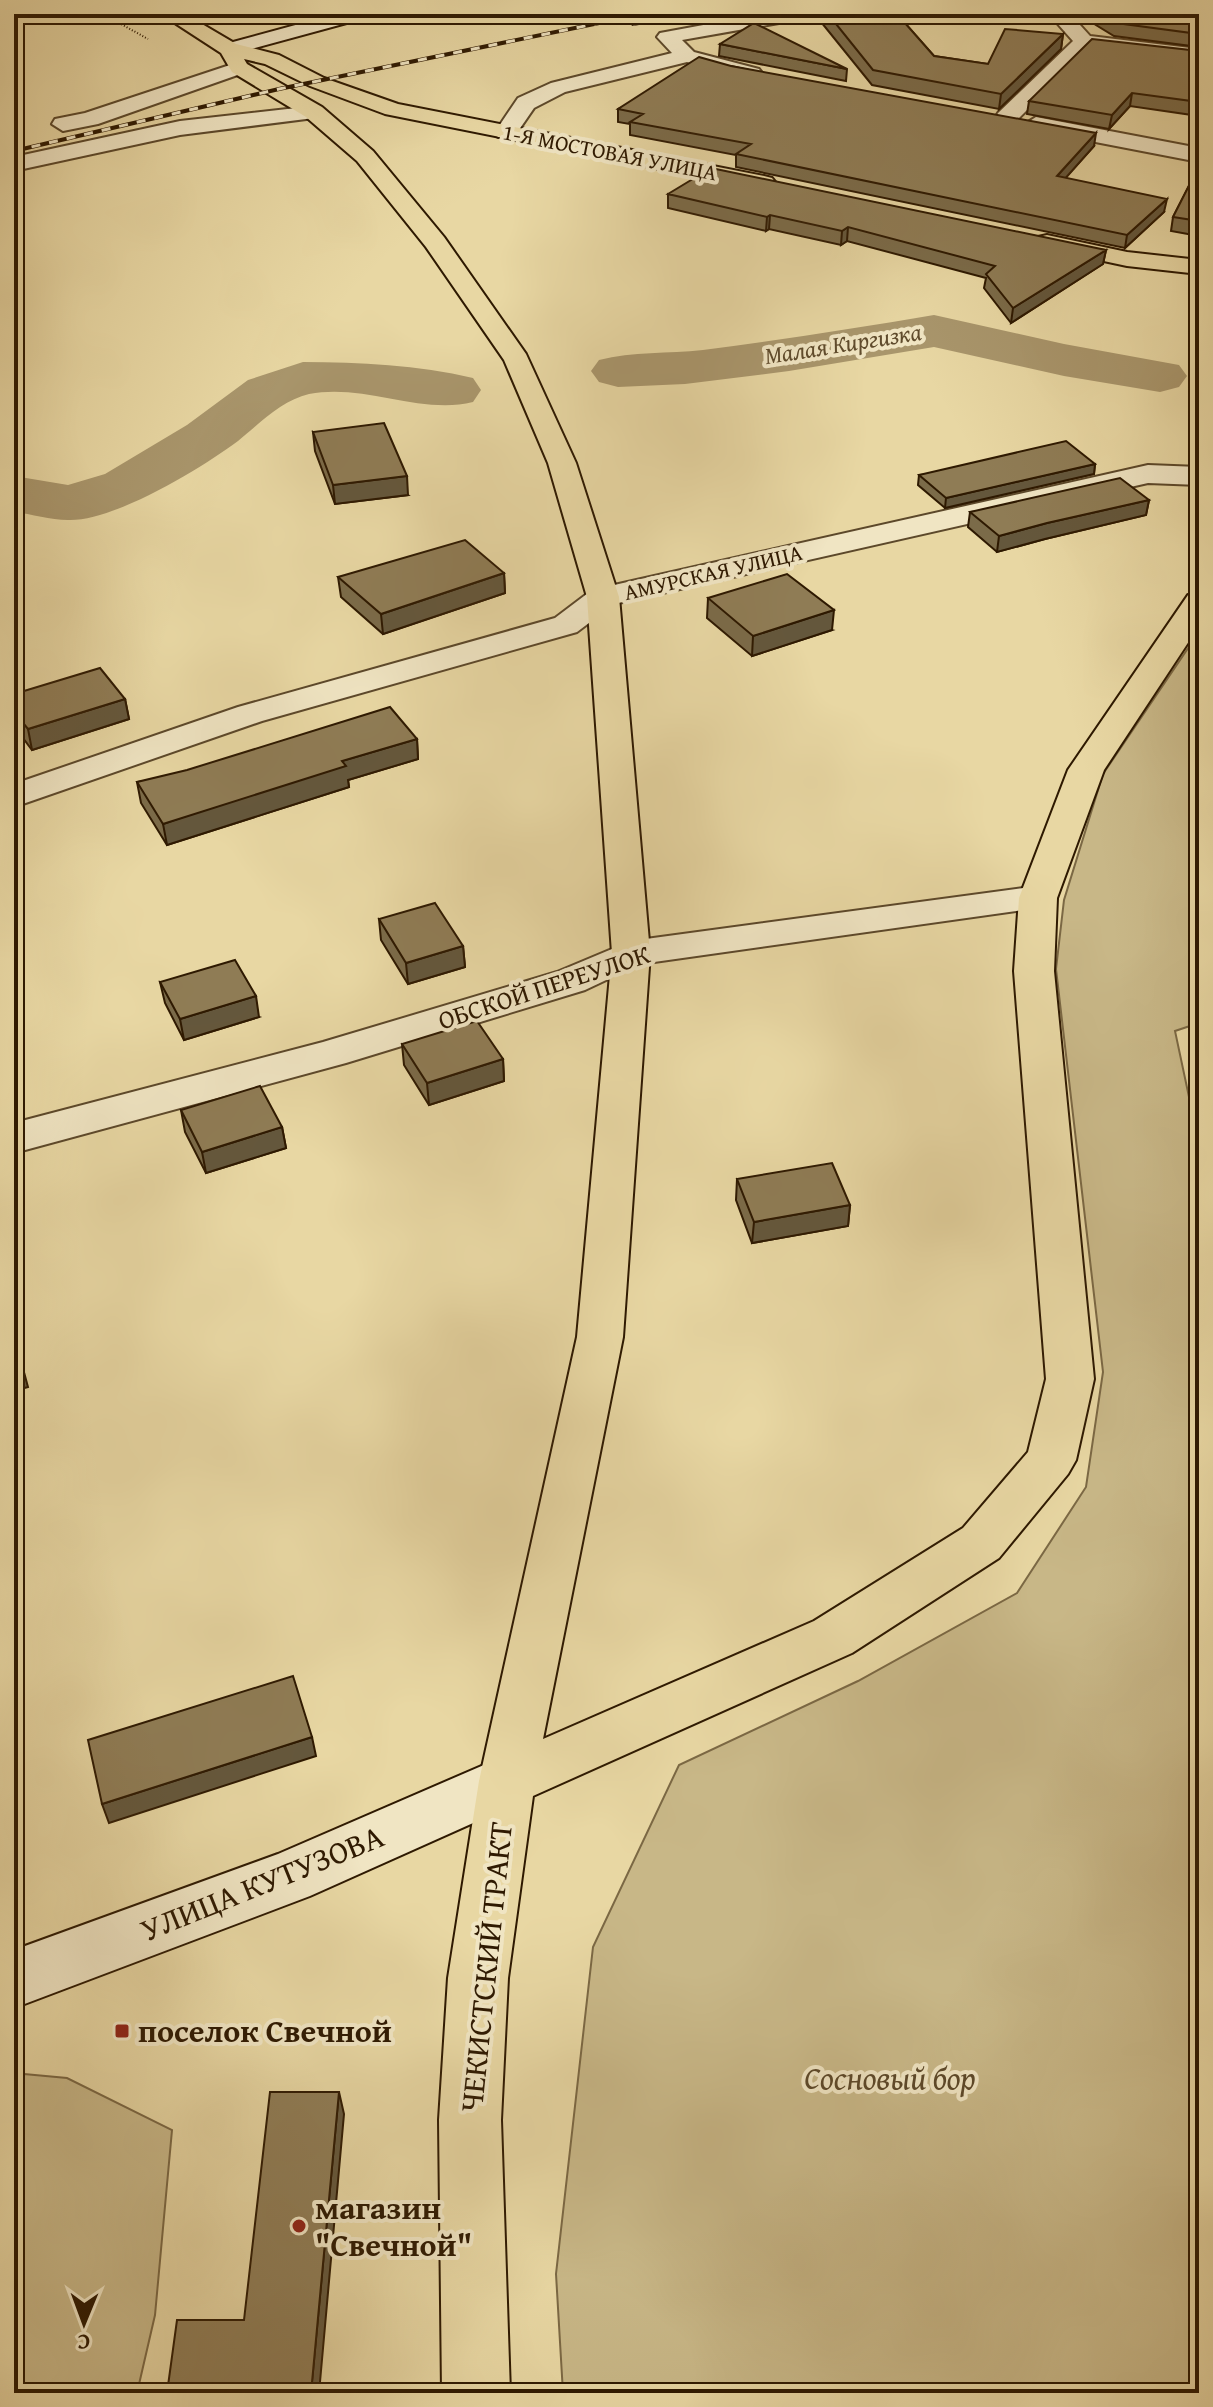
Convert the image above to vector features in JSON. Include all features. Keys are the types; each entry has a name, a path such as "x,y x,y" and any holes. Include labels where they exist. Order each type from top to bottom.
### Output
{"main road":[{"name":"ЧЕКИСТСКИЙ ТРАКТ","path":"171,14 314,112 374,139 435,242 517,360 562,463 603,597 631,953 600,1337 507,1781 478,1978 470,2120 476,2393"},
{"name":"1-Я МОСТОВАЯ УЛИЦА","path":"234,59 272,59 354,97 444,121 786,187"},
{"name":"1-Я МОСТОВАЯ УЛИЦА","path":"374,139 412,122 444,121"},
{"path":"1019,236 1127,259 1199,267"},
{"path":"507,1781 833,1637 981,1543 1051,1460 1070,1379 1034,971 1038,898 1086,770 1199,602"}],"street":[{"path":"44,129 90,119 234,59 358,14"},
{"path":"687,56 667,37 796,14"},
{"path":"1059,14 1084,41 1199,55"},
{"path":"1084,41 998,117 1199,155"},
{"path":"506,132 526,103 558,87 687,56 777,77"},
{"path":"14,164 180,128 314,112"},
{"name":"АМУРСКАЯ УЛИЦА","path":"14,796 250,714 566,625 603,597 1148,474 1199,476"},
{"name":"ОБСКОЙ ПЕРЕУЛОК","path":"14,1138 332,1053 571,981 631,953 1038,898"},
{"name":"УЛИЦА КУТУЗОВА","path":"14,1979 290,1877 507,1781"}],"green space":[{"name":"Сосновый бор","path":"1199,632 1199,1023 1175,1031 1199,1144 1199,2393 563,2393 556,2274 593,1947 679,1765 858,1681 1017,1593 1086,1487 1103,1372 1056,969 1064,900 1103,774"},
{"path":"24,2074 67,2078 172,2130 155,2315 137,2393 14,2393 14,2077"}],"building":[{"path":"828,14 897,14 934,56 988,64 1005,29 1063,34 1001,94 873,70"},
{"path":"1101,14 1199,14 1199,34 1116,23"},
{"path":"754,23 847,69 720,44"},
{"path":"1092,39 1199,51 1199,102 1132,93 1112,115 1029,101"},
{"path":"699,57 731,66 1096,133 1057,176 1167,199 1127,235 736,154 751,144 630,122 643,114 618,109"},
{"path":"1199,166 1199,221 1173,217"},
{"path":"711,168 1106,250 1013,308 986,274 995,266 848,227 842,231 668,194"},
{"path":"384,423 407,476 333,485 313,432"},
{"path":"1066,441 1095,464 946,498 919,475"},
{"path":"1120,478 1149,500 999,536 970,512"},
{"path":"465,540 504,573 381,614 338,577"},
{"path":"787,574 834,610 753,636 708,598"},
{"path":"100,668 125,699 28,729 14,712 14,694"},
{"path":"390,707 417,739 342,761 346,766 163,824 137,782 187,770"},
{"path":"435,903 463,946 406,963 379,919"},
{"path":"235,960 256,996 180,1019 160,982"},
{"path":"477,1021 503,1059 427,1083 402,1044"},
{"path":"260,1086 282,1127 202,1152 181,1110"},
{"path":"832,1163 850,1205 754,1222 737,1179"},
{"path":"14,1341 19,1360 14,1361"},
{"path":"293,1676 312,1737 102,1804 88,1740"},
{"name":"магазин \"Свечной\"","path":"270,2092 339,2092 311,2393 167,2393 177,2320 244,2320"}],"waterway":[{"name":"Малая Киргизка","path":"618,371 685,368 789,355 934,331 1064,360 1160,376"},
{"name":"Малая Киргизка","path":"14,494 71,503 126,486 207,437 267,392 303,378 361,378 454,390"}],"railway":[{"path":"14,151 279,89 643,14"},
{"path":"633,24 690,14"}],"place":[{"name":"поселок Свечной","path":"122,2031"},
{"name":"магазин \"Свечной\"","path":"299,2226"}]}
